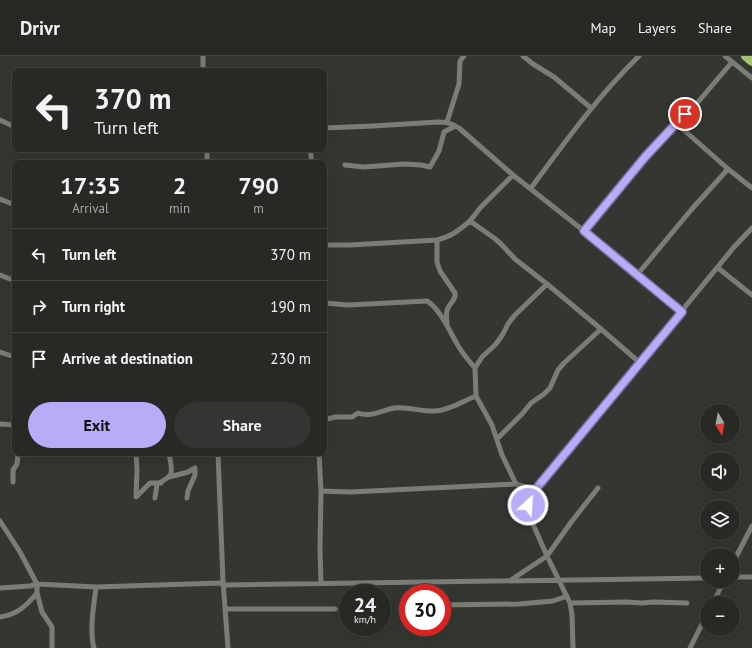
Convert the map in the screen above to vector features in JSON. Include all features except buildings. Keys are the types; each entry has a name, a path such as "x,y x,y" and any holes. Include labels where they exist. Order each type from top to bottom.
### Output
{"highway":[{"path":"746,56 752,61"}],"street":[{"path":"203,56 204,68"},
{"path":"447,122 459,84 460,61 464,56"},
{"path":"523,56 554,77 591,108"},
{"path":"531,188 591,108 639,56"},
{"path":"725,56 752,78"},
{"path":"584,231 645,157 697,104 712,84 732,62"},
{"path":"0,120 12,126"},
{"path":"327,128 447,122 455,126 682,312"},
{"path":"677,124 752,188"},
{"path":"345,166 364,167 404,164 430,167 439,151 444,132 455,126"},
{"path":"637,275 728,169"},
{"path":"327,245 437,240 449,236 470,221 480,208 513,175"},
{"path":"0,199 12,204"},
{"path":"470,221 494,238 515,259 547,284 639,362"},
{"path":"573,648 570,603 532,522 528,505 530,497 639,362 682,312 734,247 752,228"},
{"path":"437,240 437,262 440,272 455,292 456,296 447,308 447,326"},
{"path":"718,268 752,295"},
{"path":"0,275 12,280"},
{"path":"516,484 502,455 487,417 476,396 475,368 482,357 496,344 514,316 547,284"},
{"path":"327,303 348,304 427,301 435,309 463,353 475,368"},
{"path":"497,440 531,403 550,388 558,370 564,362 601,329"},
{"path":"0,352 12,356"},
{"path":"327,419 335,417 352,417 358,413 362,415 381,413 394,408 406,407 423,411 443,410 476,396"},
{"path":"0,424 12,425"},
{"path":"13,482 13,470 17,464 18,456"},
{"path":"136,456 136,497 150,483 161,482"},
{"path":"170,456 172,469 170,477"},
{"path":"218,456 228,648"},
{"path":"319,456 321,491 321,583"},
{"path":"155,498 157,484 170,477 188,472 195,468 195,475 188,491 187,498"},
{"path":"321,491 358,491 516,484 535,490"},
{"path":"511,580 547,556 598,488"},
{"path":"0,521 20,552 37,584 42,612 52,627 52,648"},
{"path":"740,549 752,526"},
{"path":"740,577 752,577"},
{"path":"0,588 30,586 37,584 96,587 220,583 224,585 700,578"},
{"path":"94,648 93,622 96,587"},
{"path":"0,617 8,616 20,610 38,593"},
{"path":"451,605 519,604 553,601 567,596"},
{"path":"570,603 687,603"},
{"path":"225,609 335,610"},
{"path":"690,648 700,628"}],"route":[{"path":"528,505 530,497 535,490 639,362 682,312 584,231 632,172 685,114"}]}
